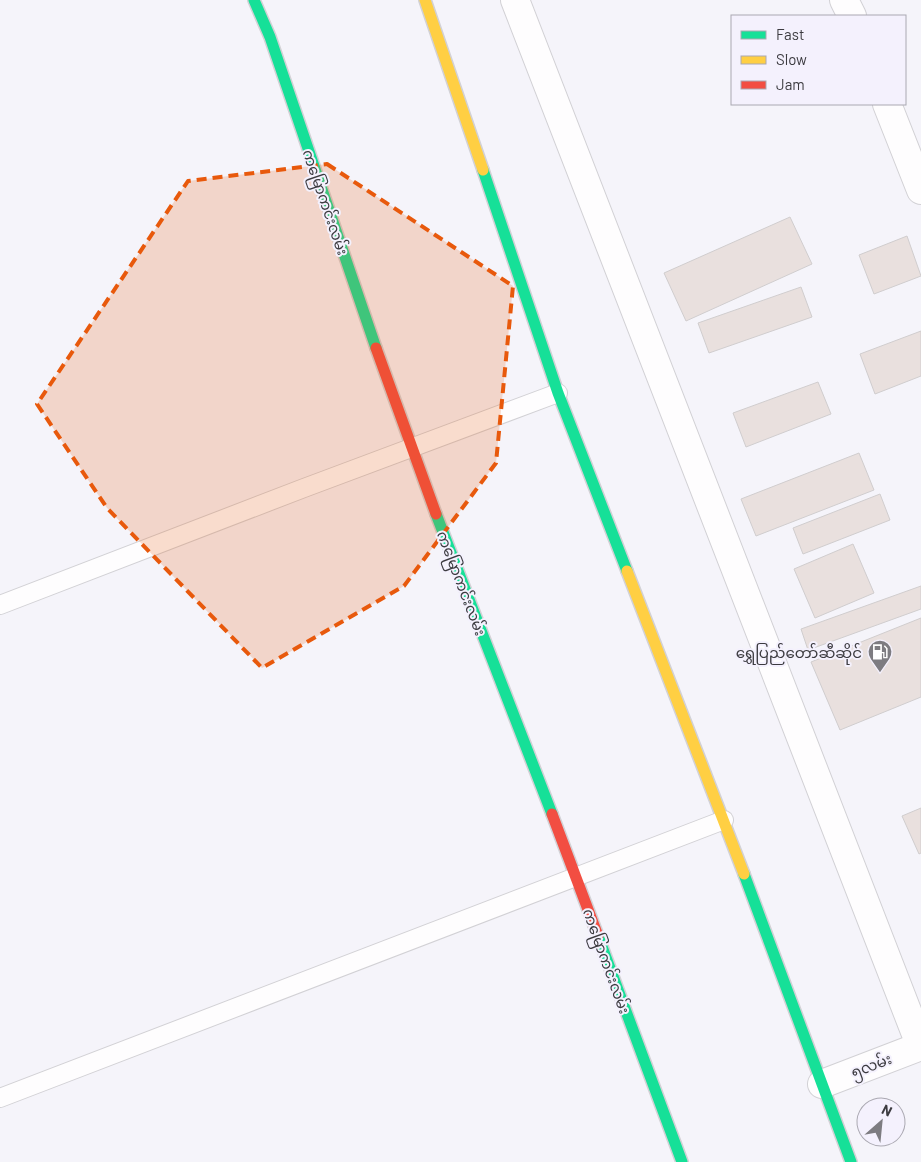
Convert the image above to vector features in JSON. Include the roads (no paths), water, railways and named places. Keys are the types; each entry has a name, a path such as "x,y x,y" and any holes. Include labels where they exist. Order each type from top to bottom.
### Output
{"main road":[{"name":"ကမြောကင်းလမ်း","path":"254,0 270,37 410,448 576,878 682,1162"},
{"path":"425,0 558,393 724,820 851,1162"}],"street":[{"path":"515,0 921,1047"},
{"path":"844,0 852,15"},
{"path":"887,105 919,177"},
{"name":"၅လမ်း","path":"822,1084 921,1047"}],"lane":[{"path":"0,604 558,393"},
{"path":"0,1098 724,820"}],"place":[{"name":"ရွှေပြည်တော်ဆီဆိုင်","path":"880,673"}]}
